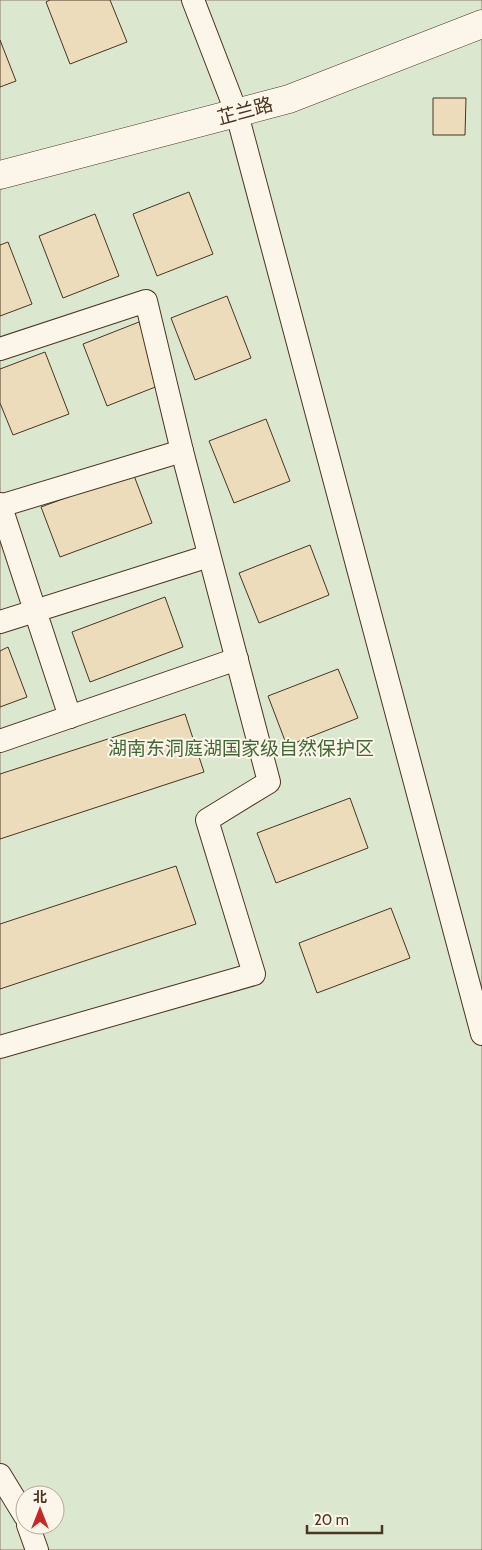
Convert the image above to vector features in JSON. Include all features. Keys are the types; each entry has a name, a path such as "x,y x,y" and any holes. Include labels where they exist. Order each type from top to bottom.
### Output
{"street":[{"path":"193,0 237,114 482,1034"},
{"name":"芷兰路","path":"0,175 17,169 289,100 482,24"},
{"path":"0,349 146,301 182,451 268,782 207,820 254,974 0,1047"},
{"path":"70,717 0,505 182,451"},
{"path":"0,622 210,556"},
{"path":"0,741 237,660"},
{"path":"0,1475 15,1500"},
{"path":"32,1535 37,1550"}],"green space":[{"name":"湖南东洞庭湖国家级自然保护区","path":"0,0 482,0 482,1550 0,1550"}],"building":[{"path":"50,0 110,0 127,42 70,64 46,2"},
{"path":"0,40 16,81 0,87"},
{"path":"433,98 466,98 465,135 433,135"},
{"path":"189,192 213,254 157,276 133,214"},
{"path":"95,214 119,276 63,298 39,236"},
{"path":"8,242 32,304 0,316 0,245"},
{"path":"227,296 251,358 195,380 171,318"},
{"path":"139,322 163,384 107,406 83,344"},
{"path":"45,352 69,414 13,435 0,403 0,369"},
{"path":"266,419 290,481 234,503 209,441"},
{"path":"133,473 152,523 60,557 41,507"},
{"path":"310,545 329,595 259,623 239,573"},
{"path":"165,597 183,647 90,682 72,632"},
{"path":"8,647 27,697 0,707 0,651"},
{"path":"338,669 358,718 287,746 268,696"},
{"path":"185,714 204,772 0,839 0,774"},
{"path":"350,798 368,848 276,883 257,833"},
{"path":"176,866 196,924 0,989 0,924"},
{"path":"391,908 410,958 317,993 299,943"}]}
